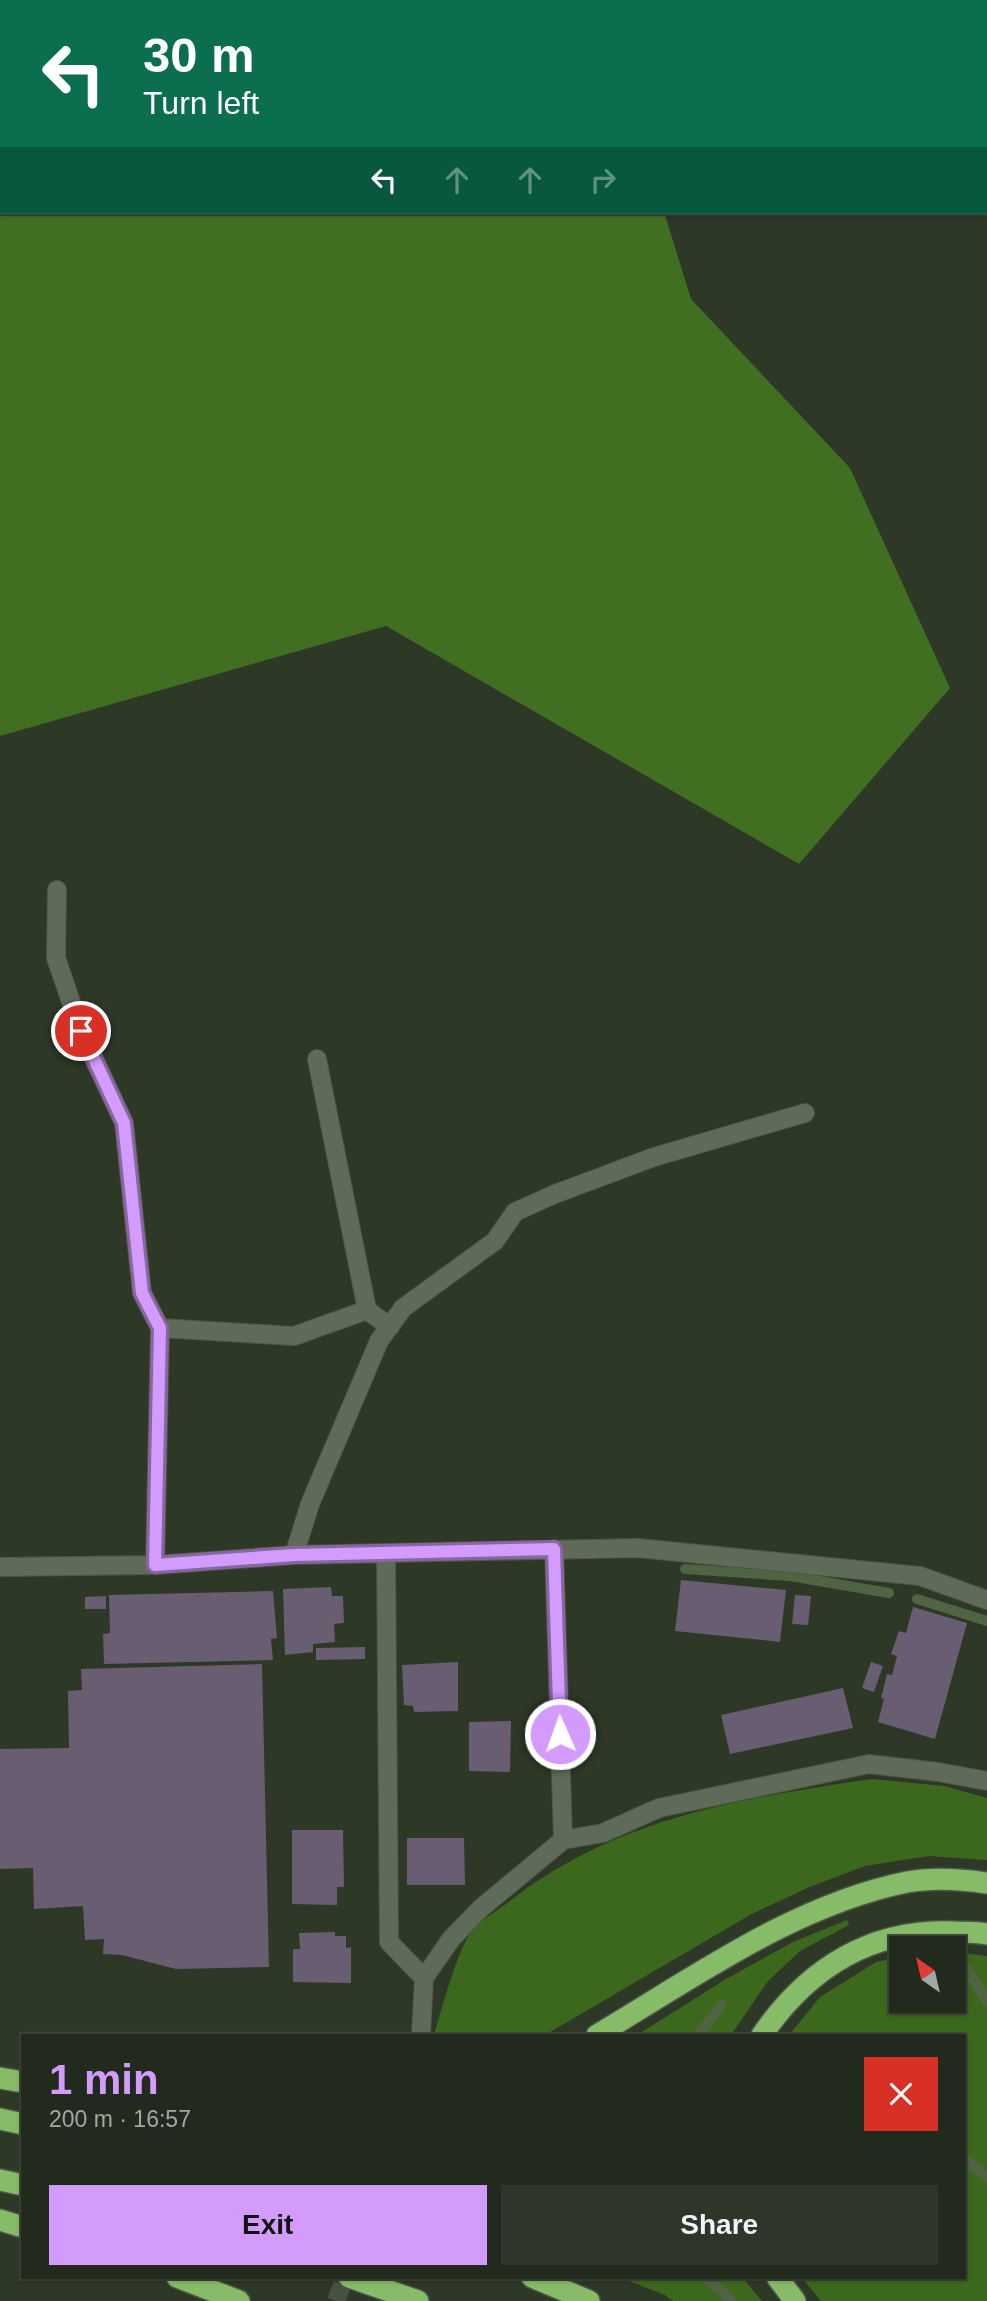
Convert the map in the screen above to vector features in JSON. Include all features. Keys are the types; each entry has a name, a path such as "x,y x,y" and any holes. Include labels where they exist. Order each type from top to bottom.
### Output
{"highway":[{"path":"599,2034 739,1951 793,1922 850,1898 909,1882 958,1879 987,1883"},
{"path":"763,2034 782,2006 824,1968 874,1942 928,1930 987,1934"},
{"path":"0,2078 21,2081"},
{"path":"0,2119 21,2124"},
{"path":"0,2180 21,2185"},
{"path":"0,2220 21,2226"},
{"path":"182,2279 239,2301"},
{"path":"355,2279 418,2301"},
{"path":"537,2279 589,2301"},
{"path":"778,2279 795,2301"}],"street":[{"path":"57,890 55,958 81,1031 124,1123 142,1293 160,1328 155,1565"},
{"path":"317,1059 367,1310 390,1327"},
{"path":"294,1555 321,1479 379,1341 404,1308 495,1241 515,1212 654,1157 805,1113"},
{"path":"160,1328 293,1336 367,1310"},
{"path":"0,1567 155,1565 294,1555 638,1548 920,1576 987,1600"},
{"path":"554,1549 563,1840"},
{"path":"386,1553 389,1942 424,1978"},
{"path":"422,2034 424,1978 452,1939 480,1909 563,1840 603,1833 659,1808 869,1764 987,1781"}],"green space":[{"path":"0,214 665,214 691,299 850,468 950,688 799,864 386,626 0,736"},
{"path":"872,1779 944,1786 987,1798 987,1860 929,1856 865,1866 807,1888 750,1915 547,2034 434,2034 445,1996 467,1939 490,1915 551,1873 593,1850 637,1831 682,1816 776,1794"},
{"path":"847,1920 849,1925 800,1951 768,1981 732,2034 639,2034 726,1979 793,1942"},
{"path":"966,1953 987,1956 987,2301 821,2301 803,2279 966,2279 966,2034 790,2034 820,1997 876,1962 889,1959 889,2013 966,2013"},
{"path":"624,2279 744,2279 762,2301 673,2301 665,2295"}],"building":[{"path":"681,1580 786,1590 780,1642 675,1631"},
{"path":"331,1587 332,1596 343,1596 344,1623 334,1624 335,1642 313,1644 313,1652 285,1655 283,1589"},
{"path":"273,1591 277,1638 271,1639 273,1660 104,1664 103,1634 110,1633 109,1595"},
{"path":"795,1595 811,1596 808,1625 792,1624"},
{"path":"106,1596 106,1609 85,1609 85,1597"},
{"path":"913,1607 967,1623 935,1739 878,1722 887,1674 892,1675 897,1656 891,1654 899,1631 906,1633"},
{"path":"365,1647 365,1659 316,1660 316,1648"},
{"path":"458,1662 458,1711 414,1712 413,1706 404,1705 402,1665"},
{"path":"871,1662 883,1666 874,1692 862,1688"},
{"path":"262,1664 269,1967 176,1969 122,1955 103,1954 104,1939 85,1940 83,1906 34,1909 33,1868 0,1869 0,1749 69,1748 68,1691 82,1690 81,1669"},
{"path":"843,1688 853,1728 730,1754 721,1715"},
{"path":"511,1721 510,1772 469,1771 469,1722"},
{"path":"292,1830 343,1830 344,1887 337,1887 337,1905 292,1904"},
{"path":"407,1838 464,1838 465,1885 407,1885"},
{"path":"335,1932 335,1936 346,1936 346,1948 351,1947 351,1983 293,1982 293,1949 300,1949 299,1933"}],"waterway":[{"path":"685,1569 790,1576 889,1593"},
{"path":"917,1599 987,1621"},
{"path":"966,1967 987,2002"},
{"path":"699,2034 722,2005"},
{"path":"966,2159 987,2178"},
{"path":"707,2279 732,2301"}],"tunnel":[{"path":"336,2301 344,2279"}],"route":[{"path":"81,1031 124,1123 142,1293 160,1328 155,1565 294,1555 554,1549 560,1734"}]}
